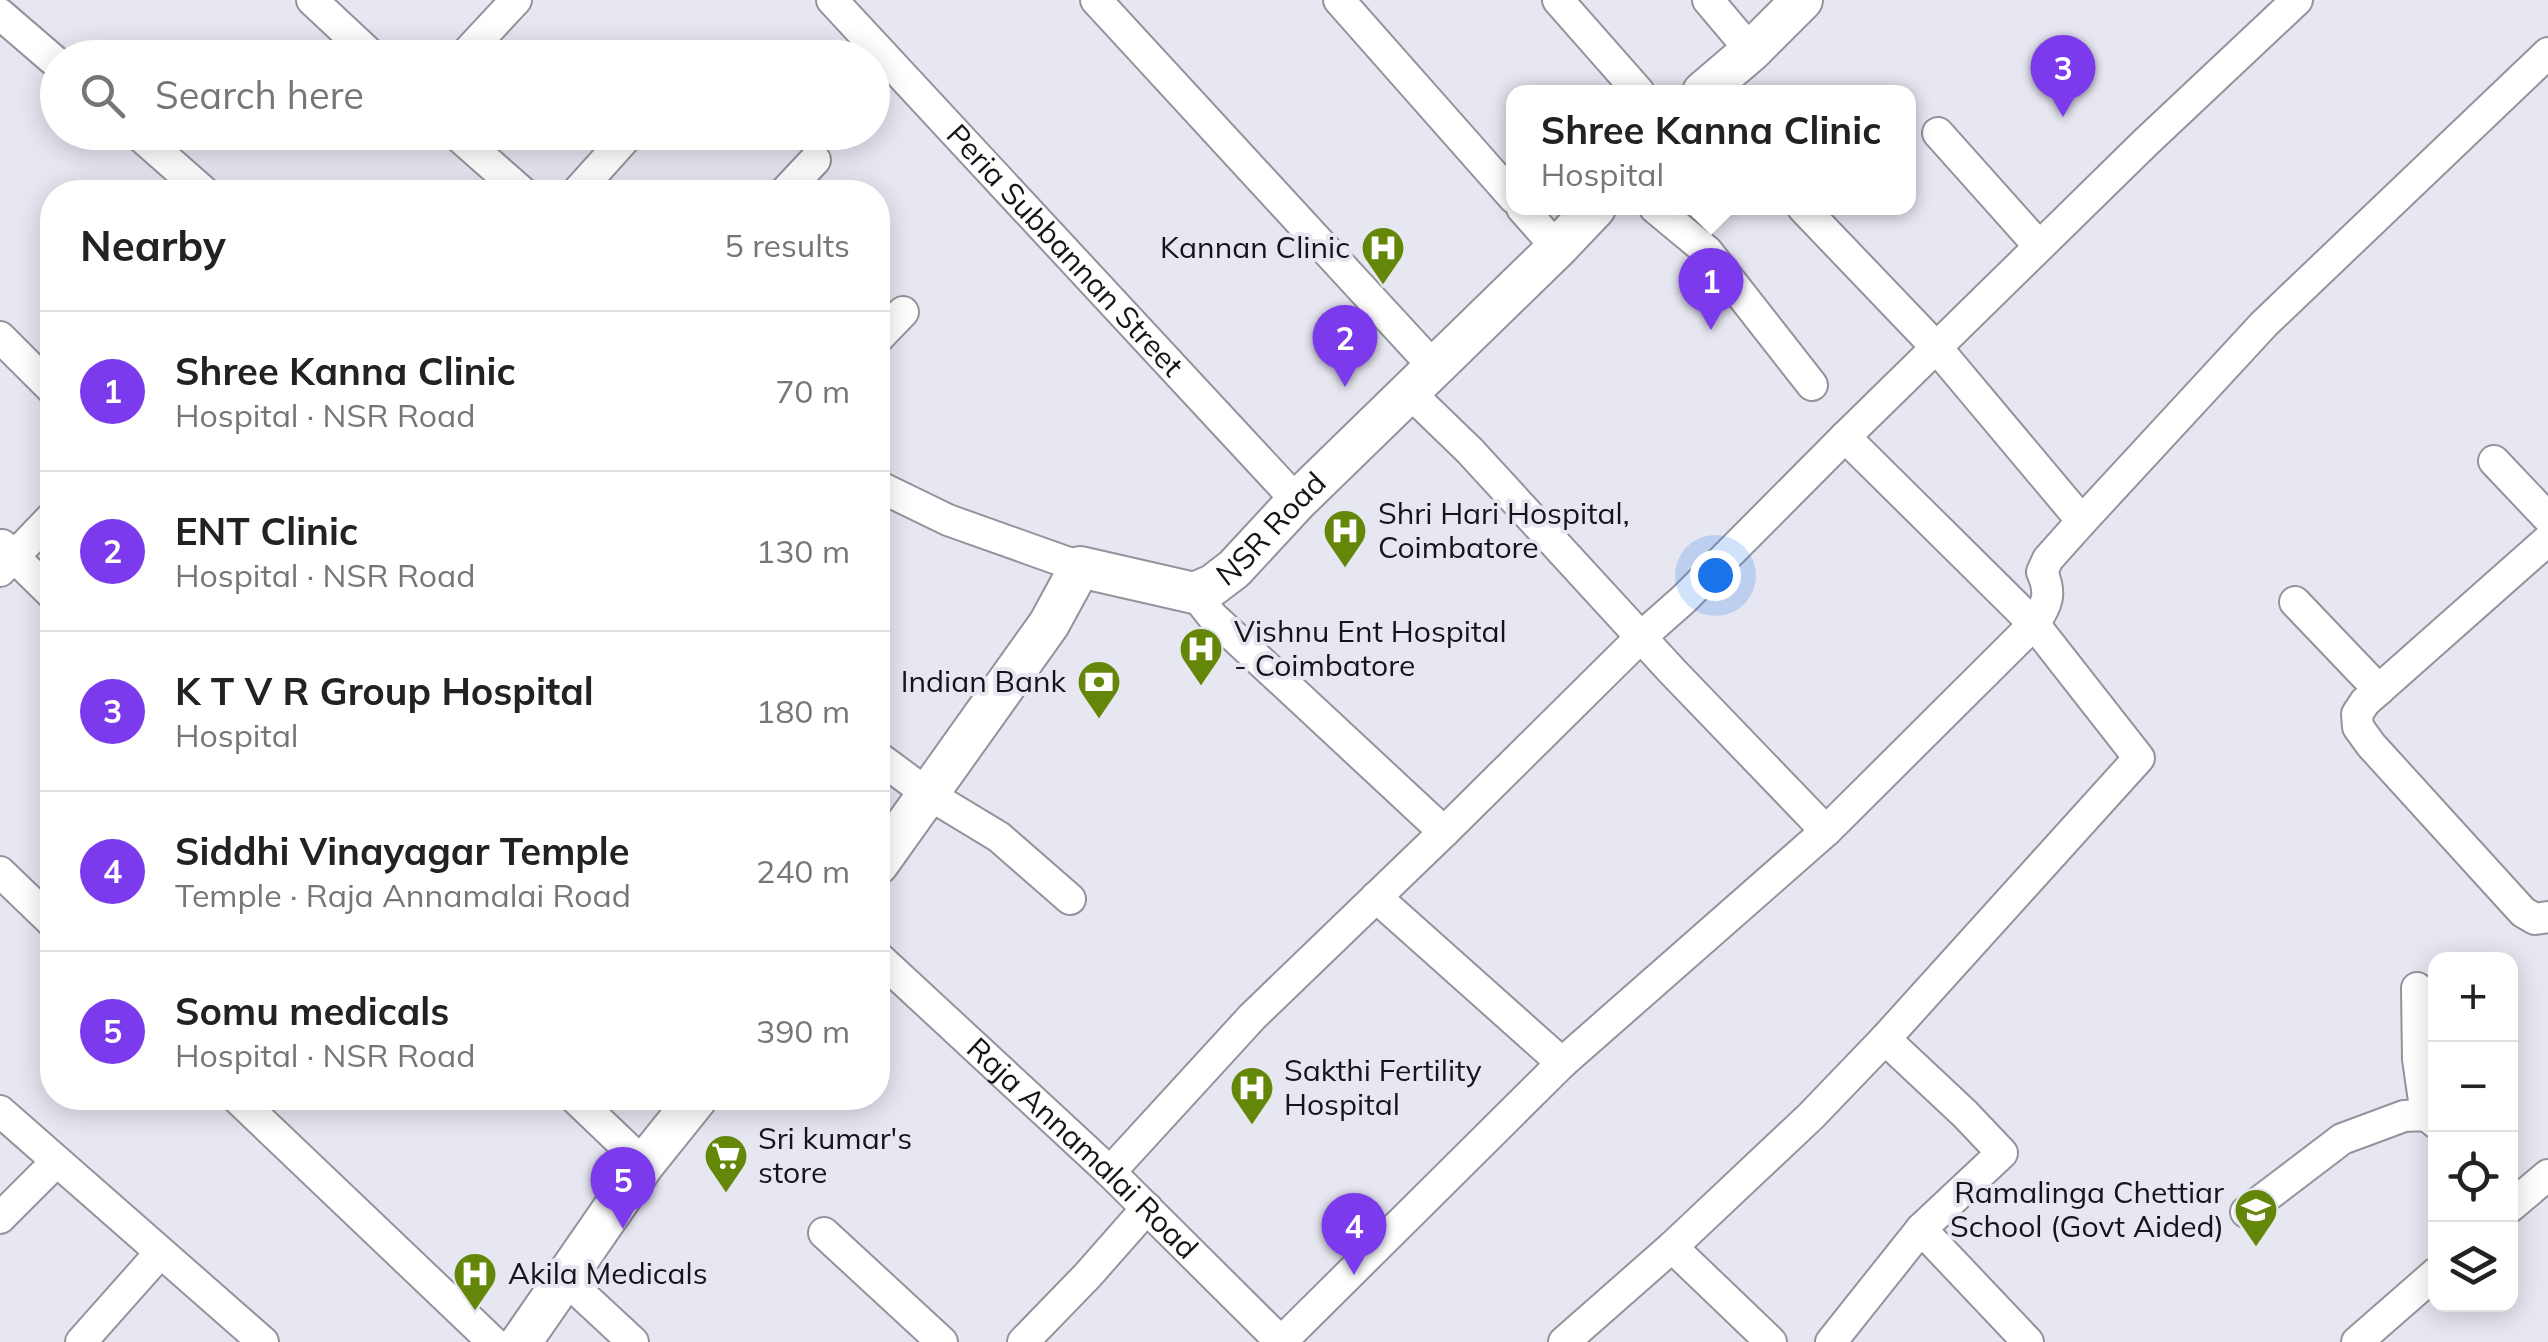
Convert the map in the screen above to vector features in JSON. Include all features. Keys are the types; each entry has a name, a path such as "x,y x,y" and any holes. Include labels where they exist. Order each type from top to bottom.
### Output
{"main road":[{"path":"1711,85 1802,0"},
{"name":"NSR Road","path":"1080,567 1194,593 1213,585 1234,569 1297,501 1589,215"},
{"path":"890,847 1049,624 1080,567"},
{"path":"521,1342 644,1164 687,1110"}],"street":[{"path":"312,0 355,40"},
{"path":"479,40 516,0"},
{"name":"Peria Subbannan Street","path":"832,0 869,40"},
{"path":"1096,0 1421,379 1470,451 1826,831"},
{"path":"1338,0 1506,189"},
{"path":"1558,0 1633,85"},
{"path":"1708,0 1751,51"},
{"path":"1110,1172 1252,1017 2293,1"},
{"path":"0,14 40,48"},
{"path":"1281,1342 1562,1063 1826,831 2034,624 2046,608 2048,586 2042,572 2048,559 2082,521 2264,324 2548,53"},
{"name":"Peria Subbannan Street","path":"890,62 1297,501"},
{"path":"1938,133 2039,246"},
{"path":"156,150 190,180"},
{"path":"474,150 508,180"},
{"path":"589,180 615,150"},
{"path":"796,180 815,160"},
{"path":"1528,215 1558,248"},
{"path":"1664,215 1707,250 1812,385"},
{"path":"1810,215 1936,347 2082,521"},
{"path":"890,326 903,312"},
{"path":"0,337 40,377"},
{"path":"1564,1342 1811,1116 1886,1039 2139,758 2034,624 1845,437"},
{"path":"2494,462 2548,518"},
{"path":"890,492 948,520 1080,567"},
{"path":"40,527 5,557 40,585"},
{"path":"2548,540 2378,690 2357,714 2358,727 2371,746 2523,912 2535,919 2548,917"},
{"path":"1194,593 1444,832"},
{"path":"2294,602 2378,690"},
{"path":"890,766 999,837 1070,899"},
{"path":"0,872 40,910"},
{"path":"1376,897 1562,1063"},
{"name":"Raja Annamalai Road","path":"890,969 1110,1172 1281,1342"},
{"path":"2417,988 2418,1058 2428,1105"},
{"path":"1831,1342 1921,1229 2002,1154 1966,1114 1886,1039"},
{"path":"250,1110 493,1342"},
{"path":"588,1110 644,1164"},
{"path":"0,1111 263,1342"},
{"path":"2246,1212 2342,1139 2404,1116 2428,1119"},
{"path":"0,1218 56,1162"},
{"path":"2518,1194 2548,1174"},
{"path":"1023,1342 1147,1208"},
{"path":"1921,1229 2028,1342"},
{"path":"824,1233 942,1342"},
{"path":"1672,1247 1772,1342"},
{"path":"81,1342 160,1252"},
{"path":"564,1278 632,1342"},
{"path":"2357,1342 2428,1280"}],"place":[{"name":"K T V R Group Hospital","path":"2063,117"},
{"name":"Kannan Clinic","path":"1383,286"},
{"name":"Shree Kanna Clinic","path":"1711,330"},
{"name":"ENT Clinic","path":"1345,387"},
{"name":"Shri Hari Hospital, Coimbatore","path":"1345,569"},
{"name":"Vishnu Ent Hospital - Coimbatore","path":"1201,687"},
{"name":"Indian Bank","path":"1099,720"},
{"name":"Sakthi Fertility Hospital","path":"1252,1126"},
{"name":"Sri kumar's store","path":"726,1194"},
{"name":"Somu medicals","path":"623,1229"},
{"name":"Ramalinga Chettiar School (Govt Aided)","path":"2256,1248"},
{"name":"Siddhi Vinayagar Temple","path":"1354,1275"},
{"name":"Akila Medicals","path":"475,1312"}]}
